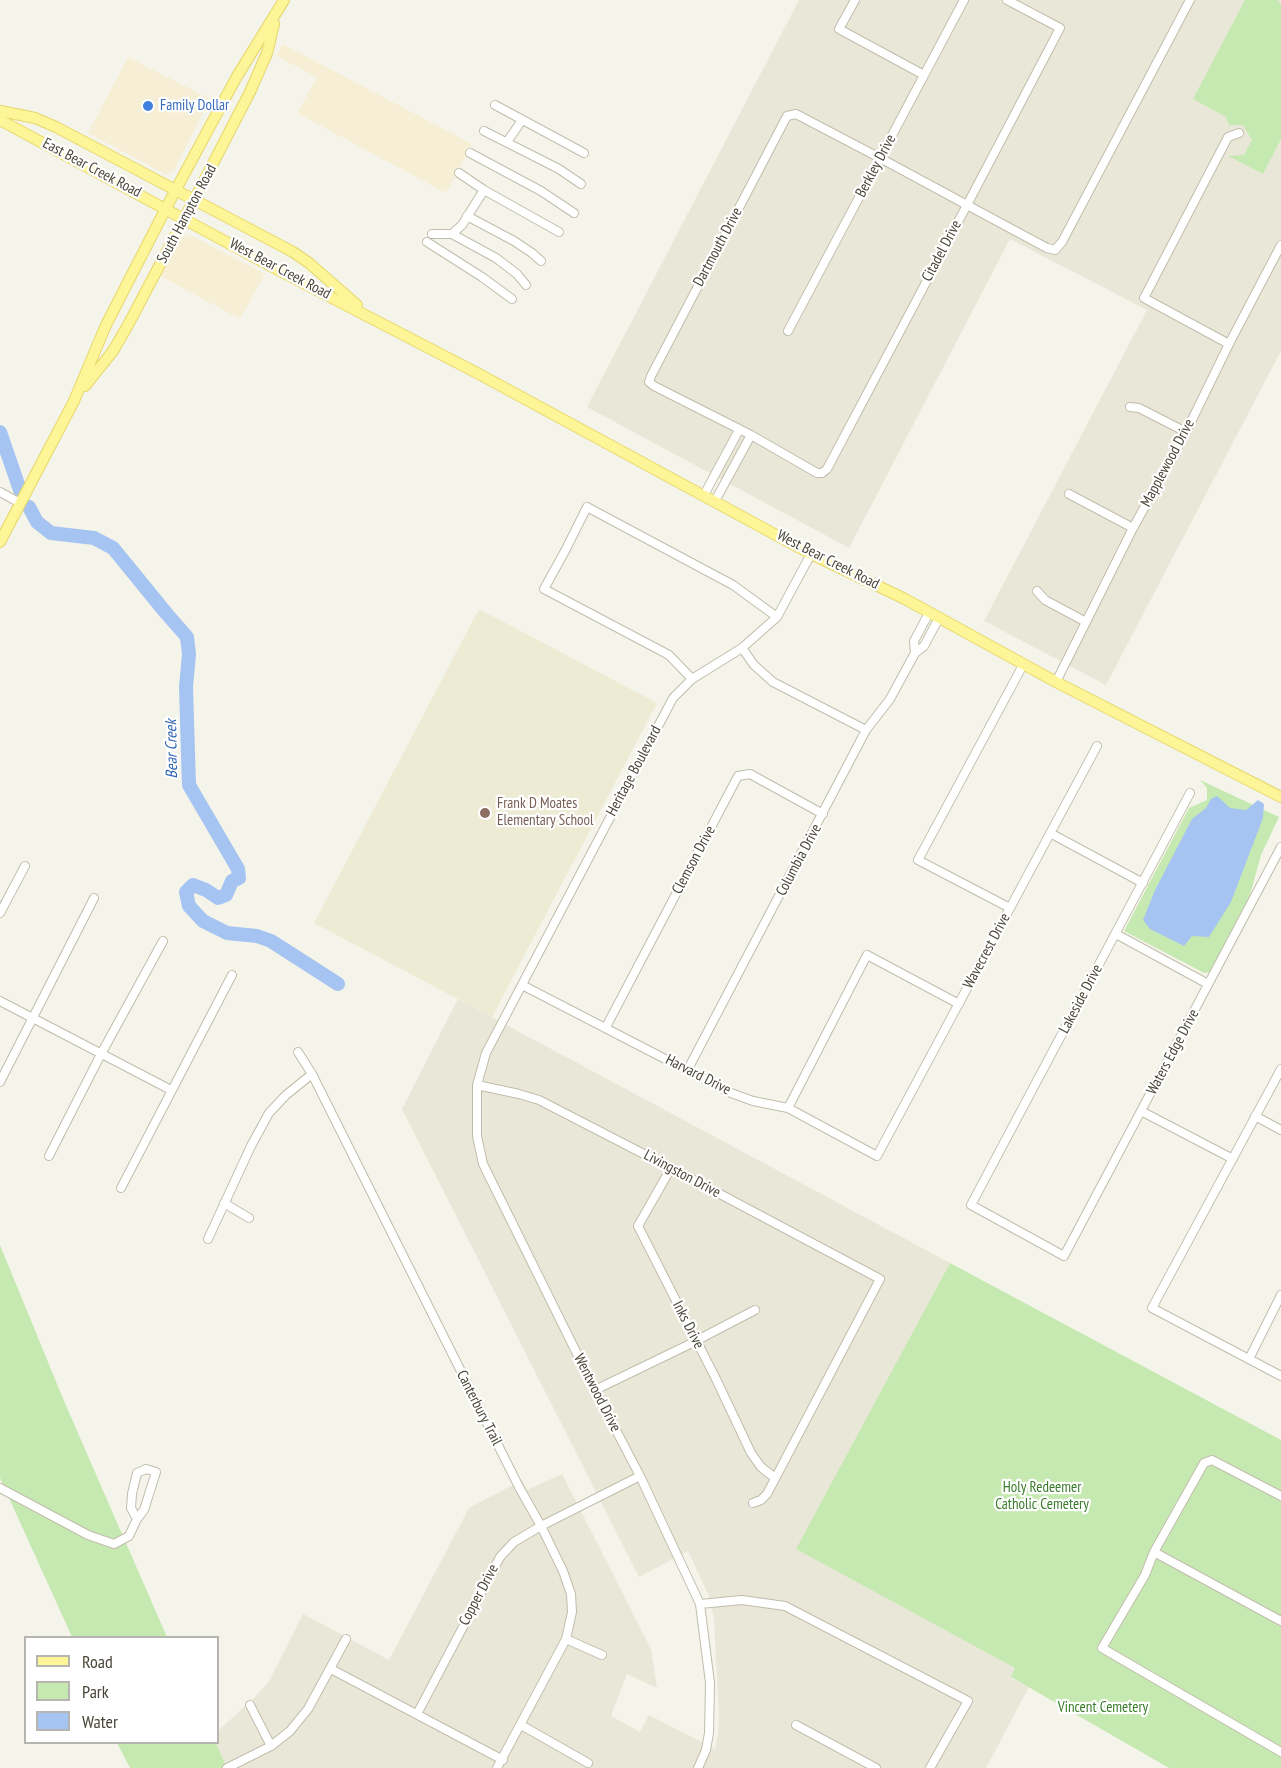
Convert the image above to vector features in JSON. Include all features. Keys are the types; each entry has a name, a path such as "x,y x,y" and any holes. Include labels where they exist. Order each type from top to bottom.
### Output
{"main road":[{"name":"South Hampton Road","path":"0,542 74,401 106,325 166,208 236,78 284,0"},
{"name":"South Hampton Road","path":"74,401 112,351 128,325 195,200 250,92 267,53 276,15"},
{"name":"East Bear Creek Road","path":"0,111 35,118 56,127 177,189"},
{"name":"East Bear Creek Road","path":"0,120 184,218"},
{"name":"West Bear Creek Road","path":"177,189 293,252 376,320"},
{"name":"West Bear Creek Road","path":"184,218 811,554 934,615 1023,665 1281,797"}],"street":[{"path":"855,0 839,29 924,75"},
{"name":"Berkley Drive","path":"788,331 963,0"},
{"name":"Citadel Drive","path":"751,435 817,473 822,473 827,469 1060,28 1007,0"},
{"path":"880,158 1047,248 1055,250 1062,242 1190,0"},
{"path":"495,105 584,153"},
{"name":"Dartmouth Drive","path":"739,430 654,386 649,382 656,366 787,116 795,114 880,158"},
{"path":"507,142 522,120"},
{"path":"484,131 559,169 581,184"},
{"path":"1229,344 1144,298 1227,137 1239,133"},
{"path":"470,153 541,191 574,213"},
{"path":"459,173 484,190 559,232"},
{"path":"484,190 462,225 452,234 429,238 512,299"},
{"path":"467,216 514,241 541,261"},
{"path":"452,234 496,258 517,274 526,285"},
{"name":"Mapplewood Drive","path":"1056,682 1133,528 1186,432 1229,344 1277,261 1281,245"},
{"path":"1130,407 1139,408 1186,432"},
{"path":"704,495 739,430 751,435 715,501"},
{"path":"0,492 20,503"},
{"path":"1069,494 1133,528"},
{"path":"692,679 669,655 544,589 587,507 733,585 777,617"},
{"name":"Heritage Boulevard","path":"501,1024 673,698 692,679 742,648 777,617 811,554"},
{"path":"1037,591 1045,600 1086,622"},
{"name":"Columbia Drive","path":"688,1069 866,730 890,699 915,653 914,641 934,615"},
{"path":"742,648 754,665 773,682 866,730"},
{"path":"1010,908 918,860 1023,665"},
{"name":"Wavecrest Drive","path":"877,1156 1096,747"},
{"name":"Clemson Drive","path":"606,1027 738,776 750,774 823,814"},
{"name":"Lakeside Drive","path":"1064,1256 971,1205 1190,793"},
{"path":"1050,833 1143,883"},
{"name":"Waters Edge Drive","path":"1064,1256 1281,847"},
{"path":"0,913 25,866"},
{"path":"0,1082 94,898"},
{"path":"1116,934 1209,984"},
{"path":"50,1156 101,1054 163,941"},
{"path":"788,1108 867,955 959,1004"},
{"path":"121,1188 232,975"},
{"name":"Harvard Drive","path":"522,985 731,1093 753,1101 788,1108 877,1156"},
{"path":"0,1001 171,1090"},
{"name":"Wentwood Drive","path":"501,1024 486,1053 477,1085 477,1136 483,1164 640,1476 700,1604 710,1683 709,1733 706,1750 698,1768"},
{"name":"Canterbury Trail","path":"298,1052 312,1074 541,1526 563,1571 571,1594 572,1612 566,1639 497,1768"},
{"path":"1281,1069 1152,1308 1281,1376"},
{"path":"208,1239 268,1113 312,1074"},
{"name":"Livingston Drive","path":"477,1085 538,1100 880,1279 775,1478"},
{"path":"1141,1111 1233,1159"},
{"path":"1255,1116 1281,1130"},
{"name":"Inks Drive","path":"671,1168 638,1226 751,1453 761,1467 775,1478"},
{"path":"224,1203 249,1218"},
{"path":"1249,1359 1281,1295"},
{"path":"595,1390 755,1311"},
{"path":"1281,1496 1212,1460 1204,1463 1154,1552 1145,1575 1102,1648 1281,1752"},
{"path":"0,1488 88,1535 114,1544 129,1536 136,1519 144,1510 156,1472 146,1469 137,1473 131,1508 136,1519"},
{"name":"Copper Drive","path":"417,1714 500,1557 514,1542 640,1476"},
{"path":"753,1503 761,1500 767,1494 775,1478"},
{"path":"1154,1552 1281,1621"},
{"path":"700,1604 741,1600 785,1606 968,1701 930,1768"},
{"path":"227,1768 271,1746 290,1731 308,1709 346,1639"},
{"path":"566,1639 602,1655"},
{"path":"331,1669 502,1760"},
{"path":"250,1705 271,1746"},
{"path":"521,1725 588,1763"},
{"path":"796,1725 876,1768"}],"shaded area":[{"path":"799,0 1281,0 1281,351 1106,685 984,621 1147,310 1010,239 849,548 587,407"},
{"path":"283,44 472,144 446,193 297,113 317,77 276,56"},
{"path":"128,57 210,99 173,172 165,174 88,133"},
{"path":"190,235 265,274 240,319 155,273 172,240"},
{"name":"Frank D Moates Elementary School","path":"479,609 657,703 492,1017 314,923"},
{"path":"458,999 950,1263 797,1549 1016,1668 1011,1678 1029,1687 986,1768 227,1768 216,1744 219,1744 219,1730 269,1681 303,1614 389,1660 469,1508 522,1480 527,1490 562,1474 651,1649 657,1688 627,1674 611,1716 640,1732 649,1715 715,1749 719,1715 714,1619 709,1596 688,1551 639,1577 402,1109"}],"green space":[{"path":"1245,0 1278,0 1281,5 1281,139 1263,174 1228,156 1244,155 1252,140 1243,125 1229,125 1226,117 1193,99"},
{"path":"1200,780 1279,817 1261,855 1250,895 1210,972 1204,973 1124,931 1189,808 1207,800 1207,788"},
{"path":"0,1245 64,1401 167,1636 72,1636 0,1478"},
{"name":"Holy Redeemer Catholic Cemetery","path":"950,1263 1281,1440 1281,1768 1169,1768 1011,1677 1015,1668 796,1549"},
{"path":"118,1744 216,1744 227,1768 130,1768"}],"water":[{"path":"1217,796 1230,808 1246,810 1258,800 1264,804 1263,818 1231,902 1209,937 1192,936 1184,946 1150,929 1143,920 1155,890 1192,819 1206,808 1211,799"}],"waterway":[{"name":"Bear Creek","path":"0,432 20,490"},
{"name":"Bear Creek","path":"29,507 37,522 51,533 94,538 113,548 187,637 189,785 238,869 239,878 232,881 226,895 218,898 193,885 186,892 189,906 203,921 227,933 257,936 271,941 338,984"}],"place":[{"name":"Family Dollar","path":"148,106"},
{"name":"Frank D Moates Elementary School","path":"485,813"}],"park label":[{"name":"Vincent Cemetery","path":"1103,1708"}]}
